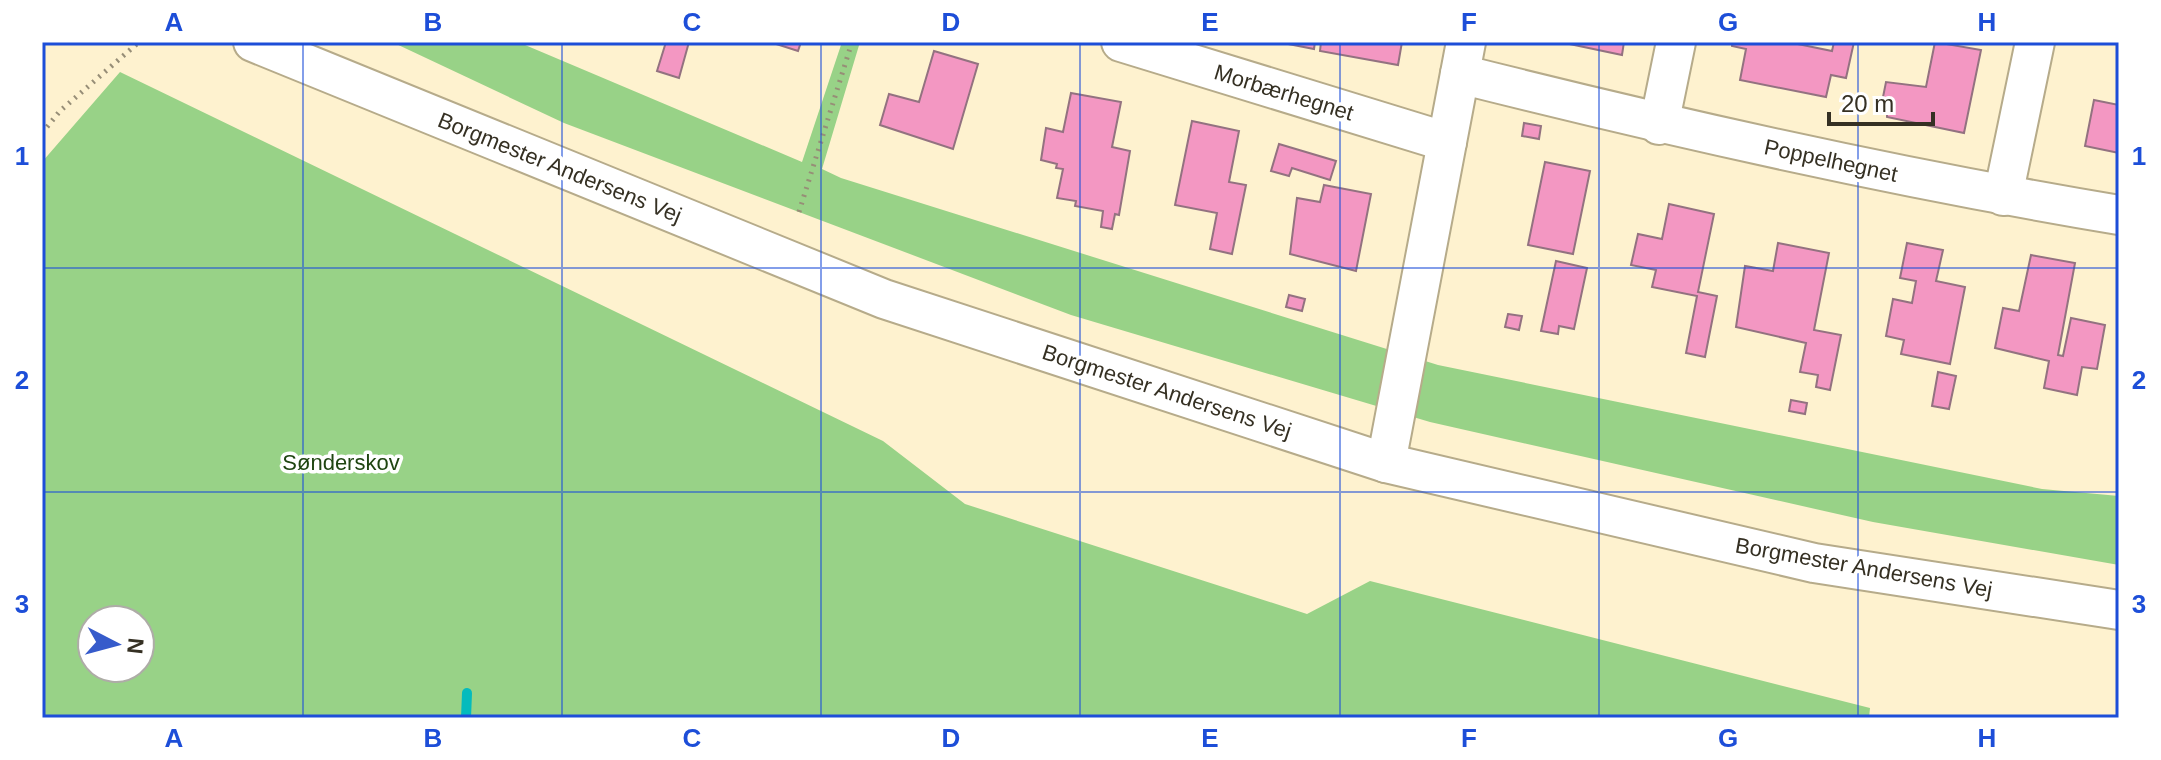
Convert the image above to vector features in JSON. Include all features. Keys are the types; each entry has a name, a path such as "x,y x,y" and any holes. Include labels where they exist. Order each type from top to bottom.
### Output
{"street":[{"name":"Borgmester Andersens Vej","path":"253,42 884,299 1386,463 1814,563 2119,610"},
{"name":"Morbærhegnet","path":"1121,42 1447,142"},
{"path":"1659,125 1676,42"},
{"path":"2003,196 2035,42"},
{"path":"1386,463 1463,58"},
{"name":"Poppelhegnet","path":"1463,58 1659,125 2003,196 2119,215"}],"path":[{"path":"42,133 60,111 139,42"},
{"path":"799,212 852,42"}],"green space":[{"path":"392,42 518,42 802,162 842,42 860,42 822,169 841,178 1438,365 2042,489 2119,496 2119,565 1873,522 1430,422 1071,315 564,123"},
{"name":"Sønderskov","path":"120,72 883,441 965,504 1307,614 1370,581 1870,708 1869,718 42,718 42,162"}],"building":[{"path":"666,42 689,42 679,78 657,71"},
{"path":"770,42 801,42 798,51"},
{"path":"1278,42 1315,42 1314,49"},
{"path":"1321,42 1402,42 1398,65 1320,51"},
{"path":"1560,42 1624,42 1622,55"},
{"path":"1732,42 1788,42 1832,51 1834,42 1854,42 1846,78 1831,75 1826,97 1740,80 1746,49 1732,46"},
{"path":"1935,42 1981,50 1964,133 1887,117 1887,114 1880,112 1886,82 1926,87"},
{"path":"934,51 978,64 953,149 880,125 889,94 919,102"},
{"path":"1071,93 1121,102 1112,147 1130,151 1119,215 1115,214 1112,229 1101,227 1103,211 1075,206 1076,201 1057,198 1063,169 1041,160 1046,128 1063,132"},
{"path":"2094,100 2119,105 2119,153 2085,146"},
{"path":"1192,121 1239,131 1229,182 1246,185 1232,254 1210,249 1217,213 1175,205"},
{"path":"1524,123 1541,126 1539,139 1522,136"},
{"path":"1279,144 1336,161 1330,180 1292,168 1289,176 1271,171"},
{"path":"1545,162 1590,171 1573,254 1528,245"},
{"path":"1324,185 1371,194 1356,271 1290,254 1297,198 1320,202"},
{"path":"1669,204 1714,214 1698,292 1717,296 1705,357 1686,353 1697,296 1652,287 1656,270 1631,265 1638,234 1662,239"},
{"path":"1778,243 1829,253 1814,330 1841,335 1830,390 1816,387 1818,375 1800,372 1806,343 1736,327 1745,266 1773,271"},
{"path":"1907,243 1943,250 1936,281 1965,287 1950,364 1901,354 1904,340 1886,336 1893,299 1912,303 1916,281 1900,278"},
{"path":"2031,255 2075,263 2058,355 2063,356 2071,318 2105,325 2097,369 2082,367 2077,395 2044,388 2049,361 1995,348 2003,308 2019,311"},
{"path":"1556,261 1587,268 1574,329 1559,326 1558,334 1541,331"},
{"path":"1289,295 1305,299 1302,311 1286,307"},
{"path":"1508,314 1522,316 1519,330 1505,327"},
{"path":"1938,372 1956,376 1949,409 1932,406"},
{"path":"1791,400 1807,403 1805,414 1789,411"}],"waterway":[{"path":"466,718 467,693"}]}
